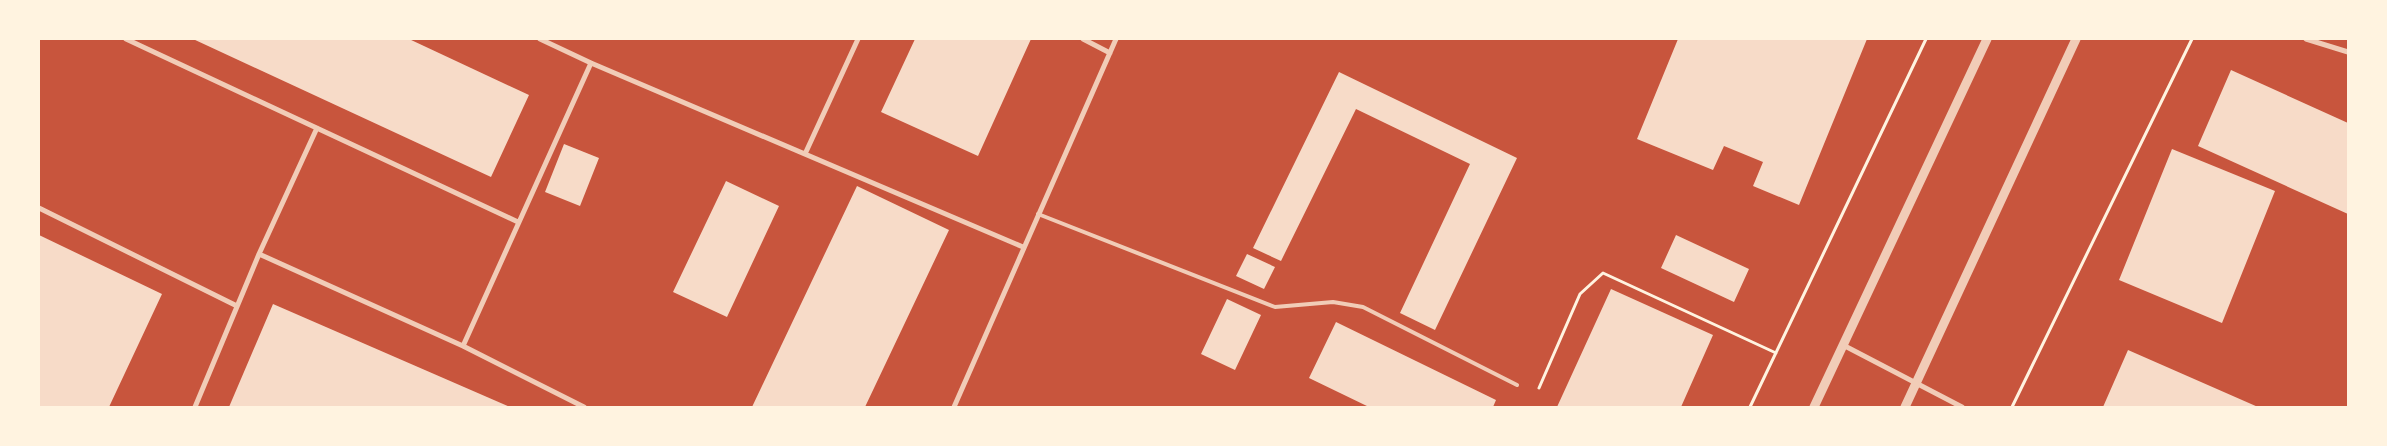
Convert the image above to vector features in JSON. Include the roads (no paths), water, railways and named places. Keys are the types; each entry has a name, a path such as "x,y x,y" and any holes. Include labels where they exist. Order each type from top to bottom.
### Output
{"street":[{"path":"126,39 518,222"},
{"path":"540,39 591,63 1023,247"},
{"path":"805,154 858,39"},
{"path":"1084,39 1110,53"},
{"path":"954,407 1116,39"},
{"path":"1814,407 1988,39"},
{"path":"1905,407 2076,39"},
{"path":"2306,39 2348,52"},
{"path":"463,346 591,63"},
{"path":"195,407 259,254 317,128"},
{"path":"39,208 237,306"},
{"path":"259,254 463,346 584,407"},
{"path":"1843,345 1962,407"}],"lane":[{"path":"1038,214 1274,307 1288,308 1333,302 1363,307 1517,385"}]}
